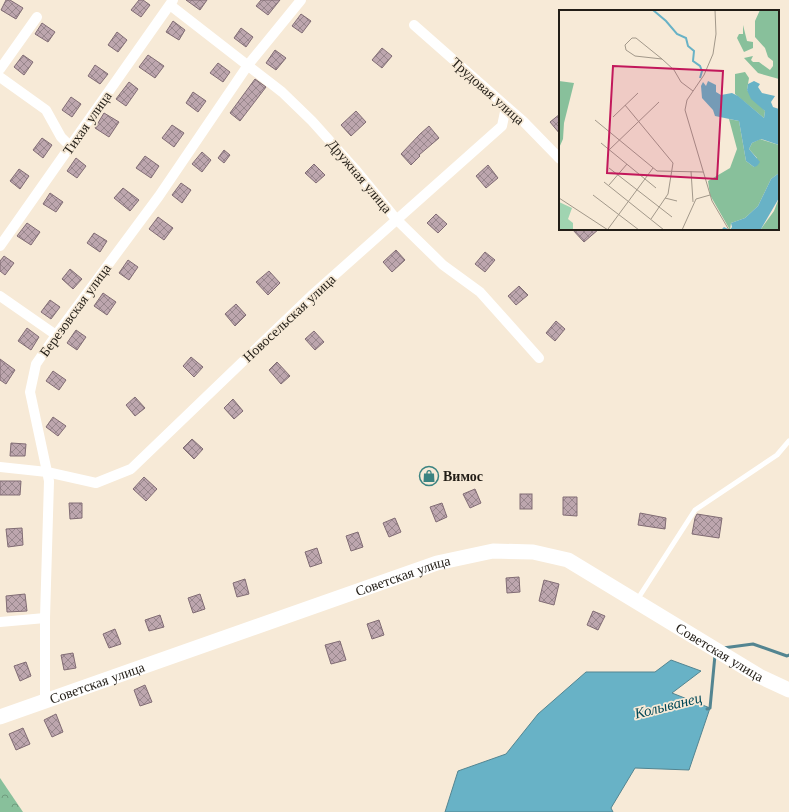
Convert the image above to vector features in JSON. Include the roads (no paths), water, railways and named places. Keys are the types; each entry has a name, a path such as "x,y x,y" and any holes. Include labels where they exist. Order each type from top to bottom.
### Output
{"main road":[{"name":"Советская улица","path":"0,717 436,563 493,551 533,552 568,560 758,676 789,690"}],"street":[{"name":"Березовская улица","path":"45,702 45,618 49,481 30,392 36,364 159,196 248,65 301,0"},
{"name":"Дружная улица","path":"172,2 282,92 312,121 355,169 396,219 443,265 480,292 539,358"},
{"name":"Тихая улица","path":"0,246 172,2"},
{"path":"0,69 37,17"},
{"name":"Трудовая улица","path":"414,25 523,121 559,158"},
{"path":"0,77 46,110 61,137 70,146"},
{"name":"Новосельская улица","path":"0,467 47,472 96,483 131,469 311,296 502,126 506,107"},
{"path":"0,296 56,335"},
{"path":"0,622 45,618"}],"lane":[{"path":"636,601 695,510 777,455 789,442"}],"water":[{"path":"671,660 701,671 672,693 710,708 689,770 635,768 611,808 613,812 445,812 458,771 506,754 538,714 586,672 655,672"}],"waterway":[{"name":"Колыванец","path":"723,648 753,644 787,656 789,655"},
{"name":"Колыванец","path":"707,709 710,708 715,655"}],"place":[{"name":"Вимос","path":"429,476"}]}
